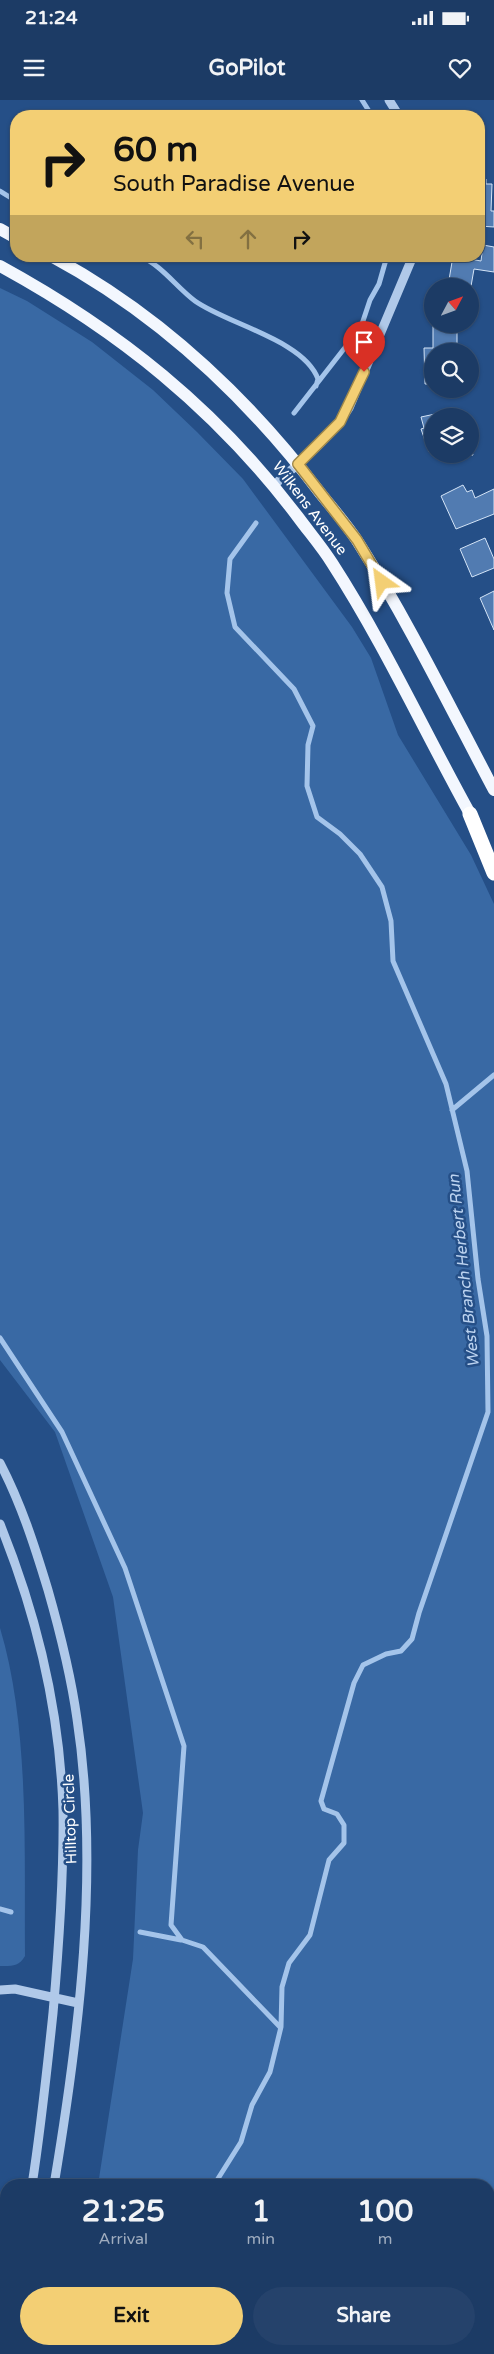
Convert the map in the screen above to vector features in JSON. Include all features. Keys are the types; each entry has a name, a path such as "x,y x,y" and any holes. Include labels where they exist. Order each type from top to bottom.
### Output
{"highway":[{"path":"470,814 494,873"}],"main road":[{"name":"Wilkens Avenue","path":"60,262 115,296 170,336 260,421 298,464 357,540 427,662 494,790"},
{"name":"Wilkens Avenue","path":"0,266 38,286 94,322 149,362 238,444 274,485 331,561 362,612 494,857"}],"street":[{"path":"274,485 327,437 349,408 410,262"},
{"name":"Hilltop Circle","path":"0,1463 36,1550 59,1629 77,1719 86,1807 86,1898 78,2003 70,2082 55,2179"},
{"name":"Hilltop Circle","path":"0,1524 16,1564 37,1633 55,1726 63,1808 63,1898 46,2077 33,2179"},
{"path":"0,1990 15,1989 78,2003"}],"shaded area":[{"path":"0,288 27,301 92,342 153,390 243,479 352,627 371,658 398,735 471,855 494,904 494,2179 99,2179 133,1959 138,1850 143,1813 113,1597 55,1432 0,1360"},
{"path":"0,1628 10,1667 21,1748 25,1833 25,1956 17,1964 8,1966 0,1966"}],"building":[{"path":"485,179 486,184 492,184 491,211 494,211 494,227 485,226"},
{"path":"485,245 494,247 494,272 474,269 472,278 449,278 452,262 485,262"},
{"path":"433,333 457,333 457,343 433,343"},
{"path":"424,416 424,428 421,417"},
{"path":"463,485 467,492 472,490 475,498 494,489 494,514 456,529 441,496"},
{"path":"485,538 494,559 494,568 472,577 460,549"},
{"path":"494,591 494,630 480,598"}],"waterway":[{"name":"West Branch Herbert Run","path":"362,100 368,110"},
{"path":"0,191 10,197"},
{"path":"150,262 162,270 195,301 281,343 297,354 310,365 318,379 316,386"},
{"name":"West Branch Herbert Run","path":"294,413 361,327 370,300 379,284 385,262"},
{"name":"West Branch Herbert Run","path":"218,2179 241,2142 252,2105 270,2072 281,2027 282,1987 289,1963 310,1935 329,1860 344,1843 344,1825 337,1814 324,1809 321,1801 354,1683 363,1665 386,1654 401,1651 412,1639 419,1613 488,1412 487,1336 478,1279 467,1171 446,1084 393,961 391,921 382,887 360,854 340,834 317,817 307,786 308,745 313,726 294,689 235,627 227,593 230,559 256,523"},
{"path":"452,1110 494,1075"},
{"path":"0,1338 62,1432 125,1568 184,1746 171,1925 182,1940 203,1947 280,2027"},
{"path":"0,1909 11,1912"},
{"path":"140,1932 181,1940"}],"route":[{"path":"364,372 349,408 340,422 298,464 357,540 382,582"}]}
